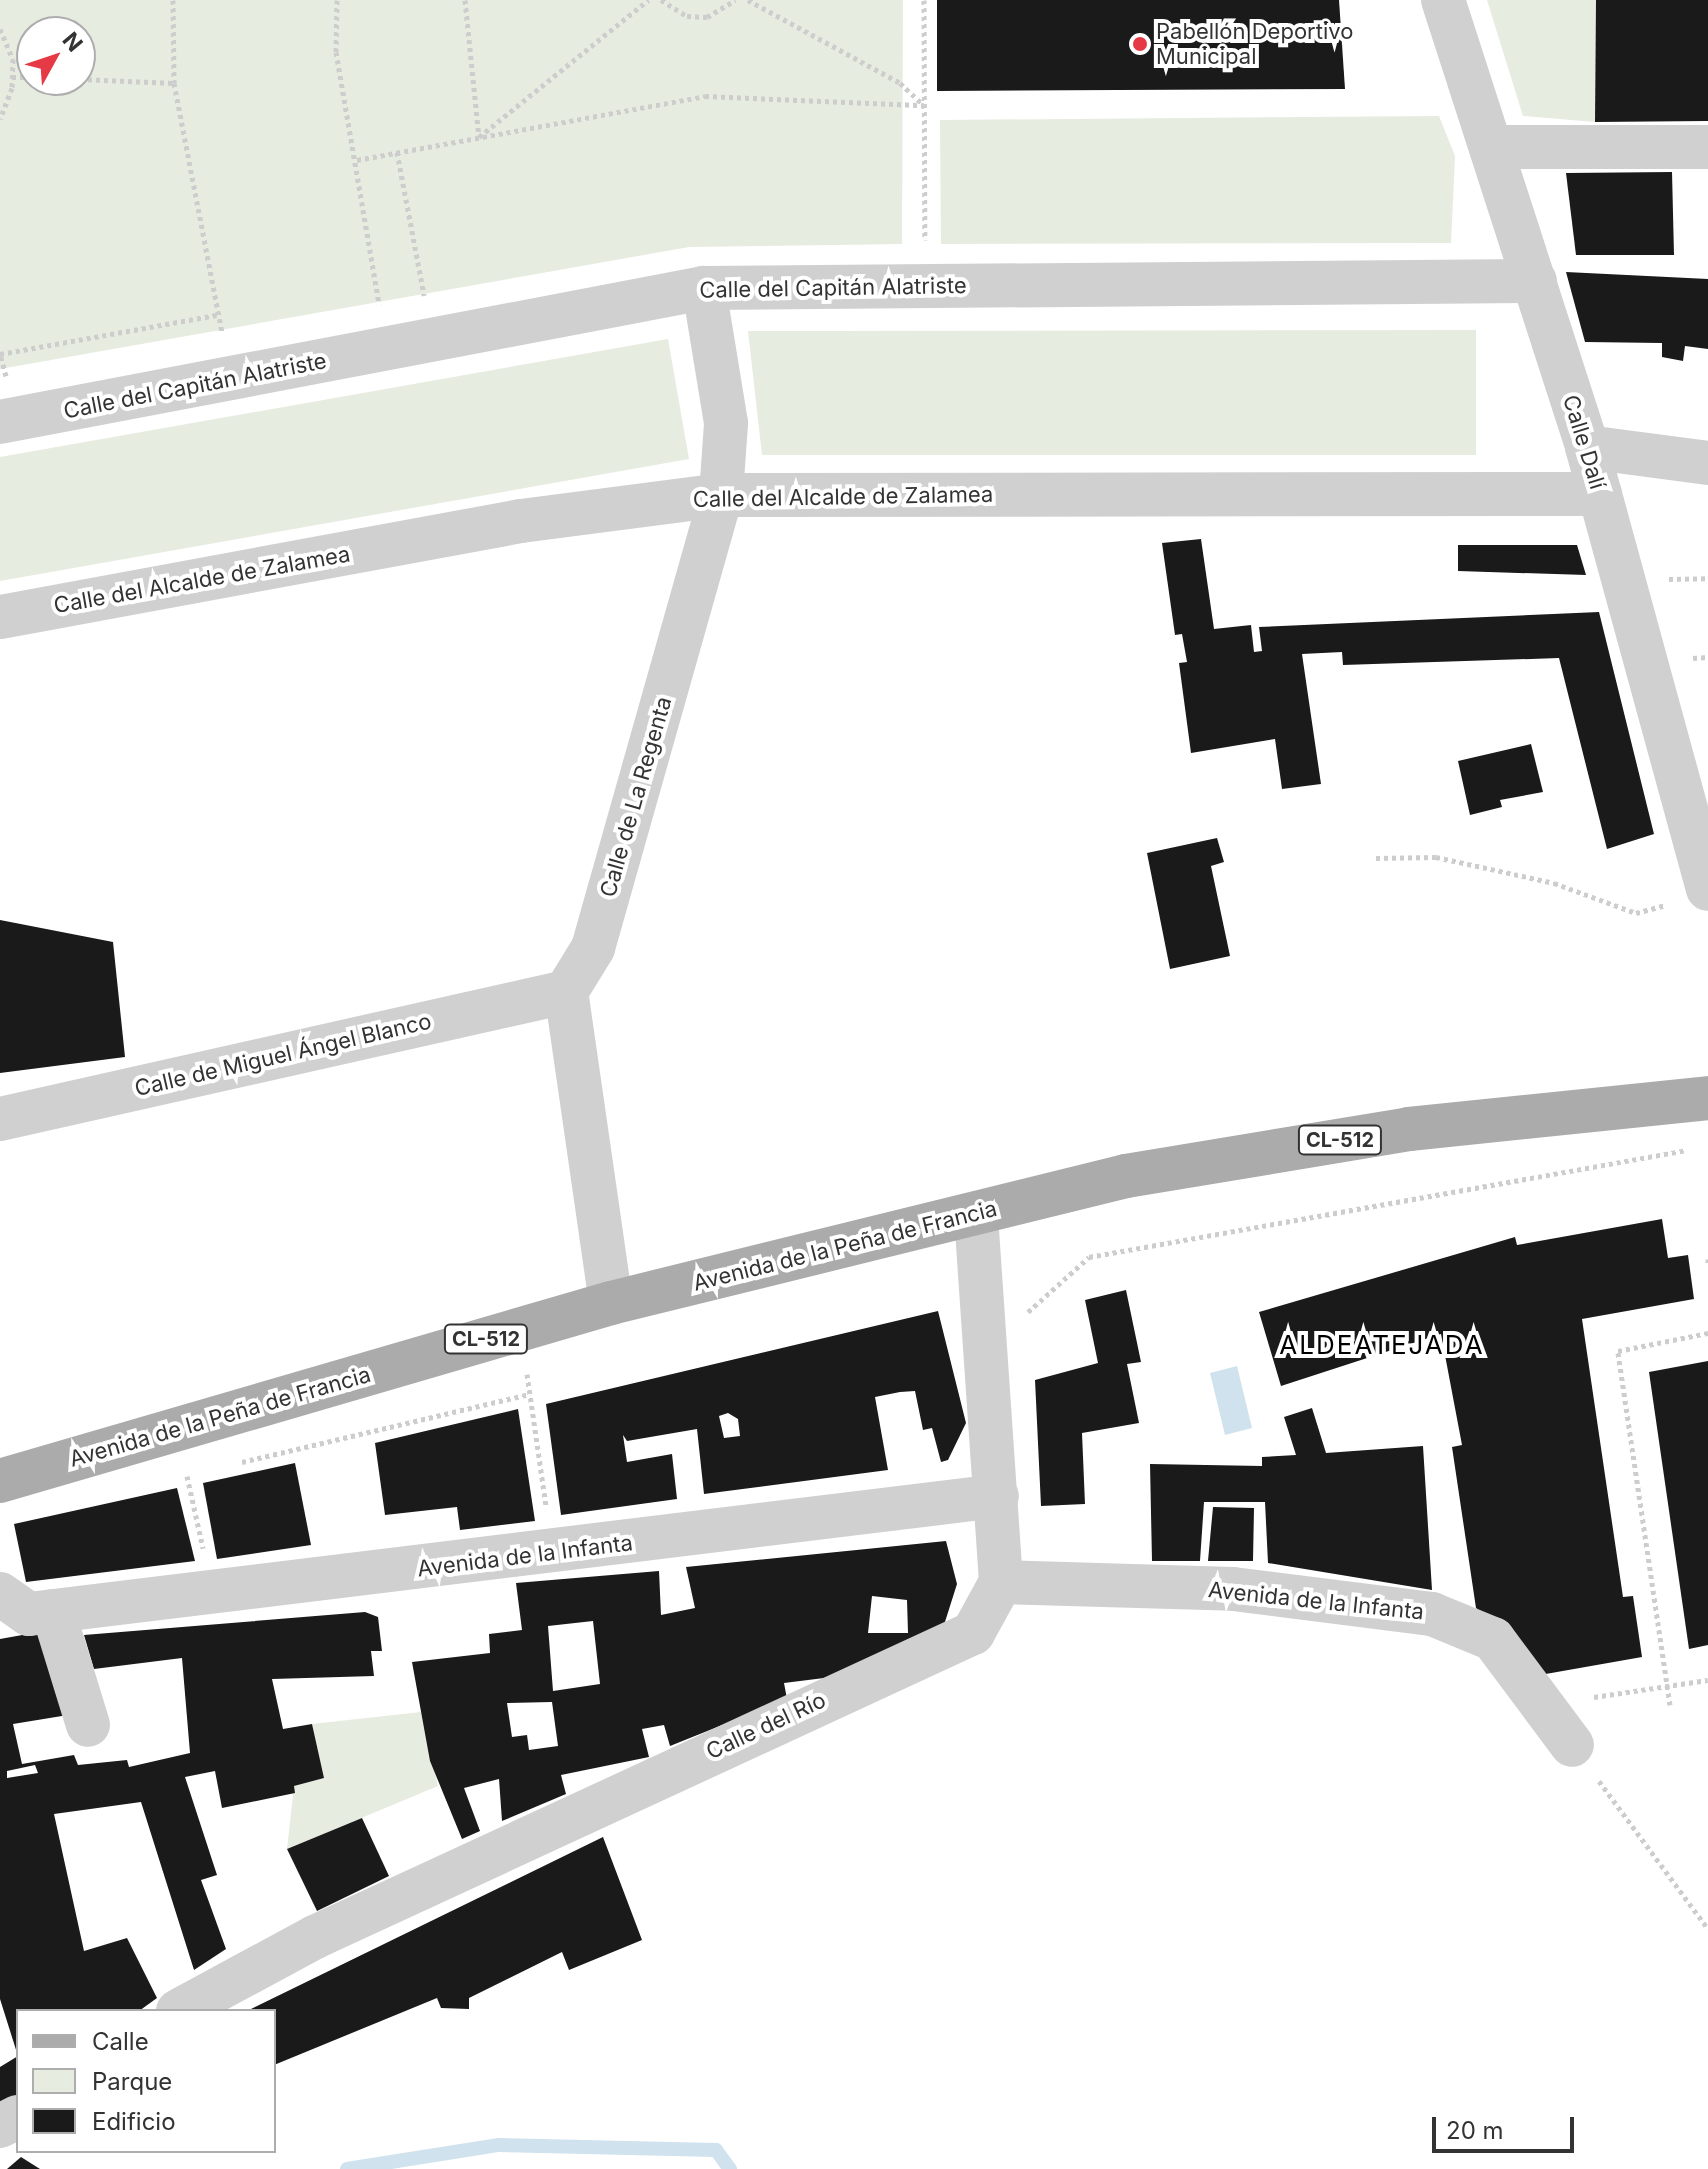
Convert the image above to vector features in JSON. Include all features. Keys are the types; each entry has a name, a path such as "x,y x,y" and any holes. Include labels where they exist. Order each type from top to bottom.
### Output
{"main road":[{"name":"Avenida de la Peña de Francia","path":"0,1481 611,1303 1126,1176 1409,1129 1708,1098"}],"street":[{"name":"Calle Dalí","path":"1443,0 1494,147 1600,494 1693,778 1694,895"},
{"path":"1494,147 1708,147"},
{"name":"Calle del Capitán Alatriste","path":"0,422 704,288 1535,281"},
{"name":"Calle de La Regenta","path":"566,992 593,948 721,495 726,423 704,288"},
{"path":"1587,447 1708,463"},
{"name":"Calle del Alcalde de Zalamea","path":"0,617 521,521 721,495 1600,494"},
{"path":"566,992 611,1303"},
{"name":"Calle de Miguel Ángel Blanco","path":"0,1119 566,992"},
{"path":"976,1214 989,1350 1001,1582"},
{"name":"Avenida de la Infanta","path":"0,1594 29,1614 553,1554 997,1496"},
{"name":"Avenida de la Infanta","path":"1001,1582 1233,1589 1432,1614 1493,1639 1572,1745"},
{"name":"Calle del Río","path":"182,2009 315,1937 973,1633 1001,1582"},
{"path":"53,1611 88,1725"}],"path":[{"path":"173,0 174,83 217,315 235,379"},
{"path":"337,0 336,52 357,160 386,349"},
{"path":"465,0 479,137"},
{"path":"479,137 648,0"},
{"path":"661,0 687,16 707,17 735,0"},
{"path":"748,0 900,83 924,105"},
{"path":"924,0 926,285"},
{"path":"0,29 12,77 0,119"},
{"path":"96,80 174,83"},
{"path":"357,160 705,96 924,105"},
{"path":"397,152 432,339"},
{"path":"0,354 217,315"},
{"path":"1376,858 1436,857 1554,883 1636,913 1694,895"},
{"path":"989,1350 1089,1257 1693,1149"},
{"path":"1708,1259 1708,1266"},
{"path":"1670,1705 1618,1351 1708,1333"},
{"path":"234,1464 529,1391 553,1554"},
{"path":"173,1479 203,1472"},
{"path":"187,1476 212,1592"},
{"path":"1542,1704 1708,1680"},
{"path":"1572,1745 1708,1929"}],"green space":[{"path":"0,0 903,0 902,244 689,247 0,369"},
{"path":"1487,0 1596,0 1595,122 1523,116"},
{"path":"1439,116 1455,156 1451,243 941,244 940,120"},
{"path":"1476,330 1476,455 762,455 748,331"},
{"path":"668,339 689,459 0,581 0,457"},
{"path":"421,1712 438,1786 287,1849 294,1786 324,1778 312,1724"}],"water":[{"path":"1237,1366 1252,1428 1225,1435 1210,1373"}],"building":[{"name":"Pabellón Deportivo Municipal","path":"937,0 1339,0 1345,89 937,91"},
{"path":"1596,0 1708,0 1708,121 1595,122"},
{"path":"1672,172 1674,255 1576,255 1566,173"},
{"path":"1566,272 1708,279 1708,349 1685,346 1683,361 1662,357 1662,343 1585,342"},
{"path":"1201,539 1214,629 1251,625 1254,652 1262,651 1259,627 1599,612 1654,834 1607,849 1559,658 1343,665 1342,652 1302,654 1321,784 1282,789 1275,739 1191,753 1179,663 1187,662 1182,634 1175,635 1162,543"},
{"path":"1458,545 1577,545 1586,575 1458,571"},
{"path":"1531,744 1543,792 1500,800 1502,807 1470,815 1458,761"},
{"path":"1217,838 1224,862 1211,866 1230,956 1170,969 1147,853"},
{"path":"0,920 113,942 125,1057 0,1073"},
{"path":"1662,1219 1668,1258 1688,1255 1694,1299 1582,1319 1623,1597 1633,1596 1642,1657 1540,1675 1510,1634 1476,1608 1452,1447 1462,1445 1441,1334 1281,1386 1259,1312 1515,1237 1517,1245"},
{"path":"1126,1290 1141,1362 1127,1364 1139,1423 1082,1433 1085,1504 1041,1506 1035,1380 1098,1363 1085,1300"},
{"path":"938,1311 966,1423 948,1460 941,1462 932,1428 923,1430 915,1391 875,1397 888,1470 704,1494 697,1429 627,1441 623,1435 627,1462 672,1454 677,1499 561,1515 546,1404","holes":["728,1413 738,1419 740,1436 724,1438 719,1416"]},
{"path":"1708,1361 1708,1645 1689,1649 1649,1372"},
{"path":"1312,1408 1326,1453 1423,1446 1432,1590 1268,1563 1265,1502 1204,1502 1200,1561 1152,1561 1150,1464 1262,1466 1262,1457 1296,1455 1284,1417"},
{"path":"518,1409 535,1521 460,1530 457,1507 385,1515 375,1443"},
{"path":"295,1463 311,1545 217,1559 203,1483"},
{"path":"177,1488 195,1561 26,1582 14,1524"},
{"path":"1213,1507 1254,1508 1253,1561 1208,1561"},
{"path":"946,1541 957,1584 944,1625 840,1676 784,1683 787,1699 670,1746 664,1725 642,1729 649,1757 561,1775 566,1794 502,1821 499,1779 464,1788 480,1831 462,1839 430,1761 412,1662 490,1653 489,1634 522,1630 516,1583 659,1571 661,1615 695,1608 686,1567","holes":["872,1596 907,1600 908,1633 868,1633","593,1621 600,1684 553,1691 548,1626","552,1702 558,1746 529,1750 527,1735 512,1737 507,1703"]},
{"path":"365,1612 378,1617 382,1651 371,1651 374,1676 272,1679 283,1729 312,1724 324,1778 294,1786 295,1793 222,1808 215,1771 185,1777 217,1875 201,1880 226,1949 194,1970 141,1802 54,1814 84,1951 127,1938 157,1998 142,2009 16,2009 16,2050 0,1999 0,1639 39,1632 68,1715 13,1724 22,1764 74,1755 78,1765 127,1760 129,1767 190,1753 182,1658 94,1669 84,1635","holes":["35,1765 38,1773 7,1778 7,1771"]},
{"path":"362,1818 389,1876 317,1911 287,1849"},
{"path":"603,1837 642,1940 569,1970 562,1952 469,1998 469,2009 441,2008 437,1998 276,2064 276,2009 251,2009"},
{"path":"16,2057 16,2096 0,2103 0,2067"},
{"path":"21,2157 40,2169 7,2169"}],"waterway":[{"path":"347,2169 499,2145 716,2150 730,2169"}],"place":[{"name":"Pabellón Deportivo Municipal","path":"1140,44"}],"district":[{"name":"ALDEATEJADA","path":"1382,1345"}]}
